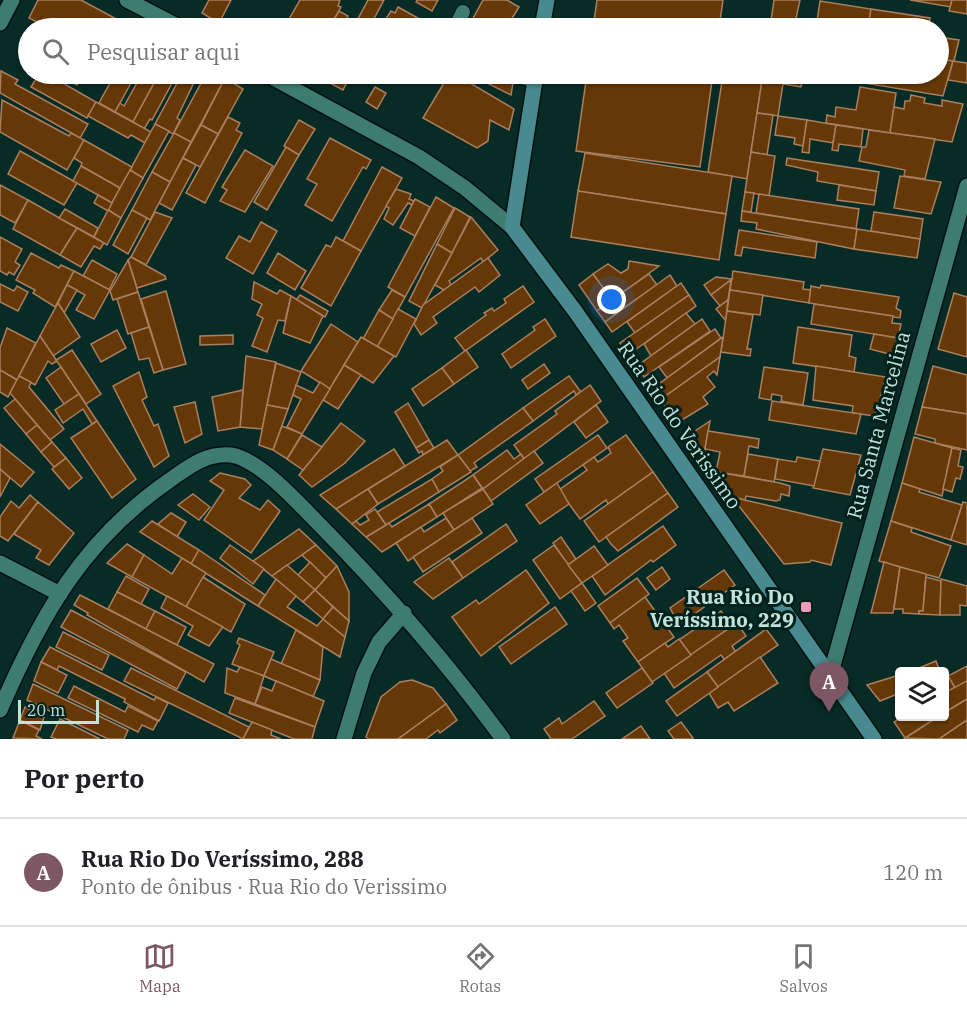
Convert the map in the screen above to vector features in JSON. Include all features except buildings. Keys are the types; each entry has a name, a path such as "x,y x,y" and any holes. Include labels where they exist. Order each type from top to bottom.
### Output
{"street":[{"path":"0,23 12,0"},
{"path":"127,0 162,18"},
{"path":"544,18 547,0"},
{"name":"Rua Rio do Verissimo","path":"284,84 418,157 465,188 512,227 575,311 874,739"},
{"path":"512,227 534,84"},
{"name":"Rua Santa Marcelina","path":"830,676 967,186"},
{"path":"0,710 60,594 82,560 114,524 192,464 211,455 234,455 255,466 287,492 404,613 451,669 503,739"},
{"path":"0,563 60,594"},
{"path":"344,739 364,673 380,642 404,613"}],"lane":[{"path":"460,18 463,12"}],"place":[{"name":"Rua Rio Do Veríssimo, 229","path":"806,607"},
{"name":"Rua Rio Do Veríssimo, 288","path":"829,712"}]}
